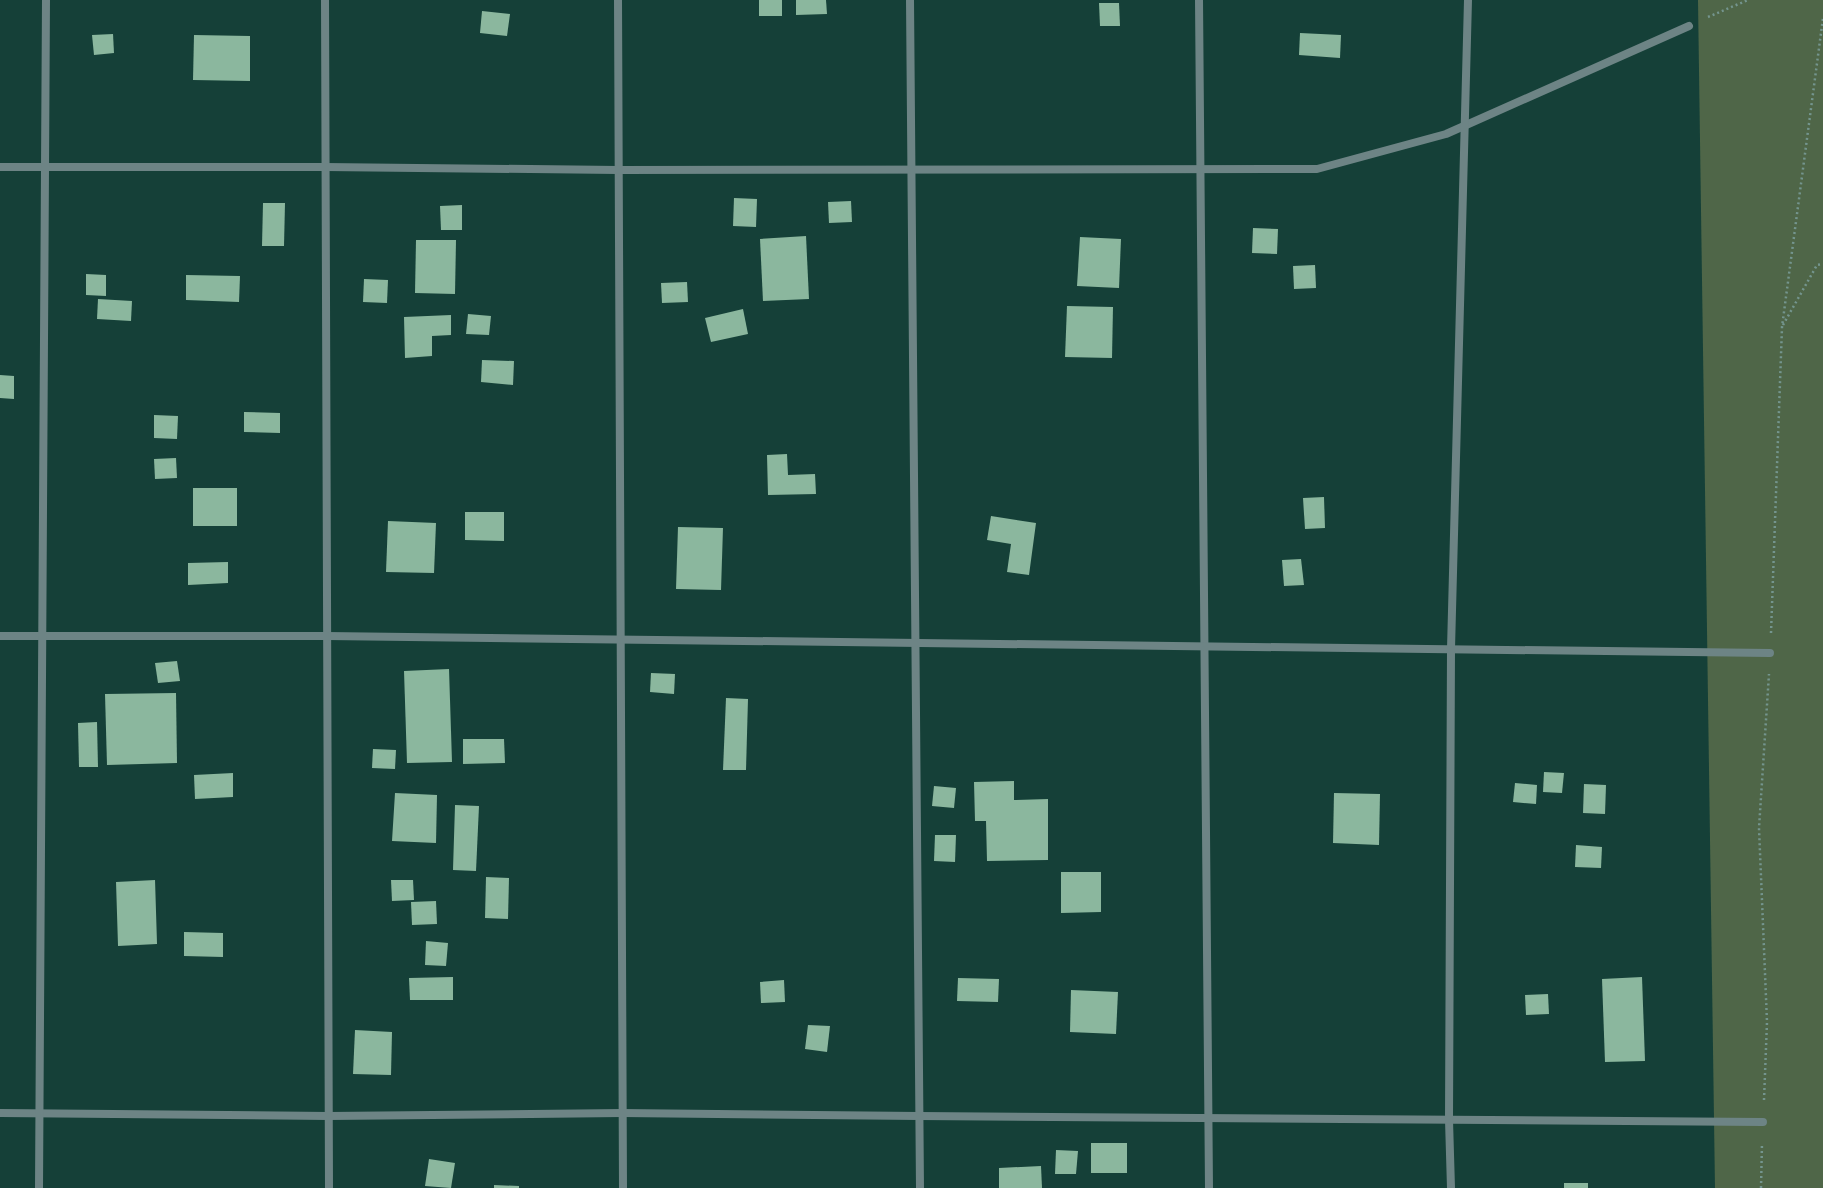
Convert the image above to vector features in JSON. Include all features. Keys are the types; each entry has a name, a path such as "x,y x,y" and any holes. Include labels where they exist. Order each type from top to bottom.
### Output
{"street":[{"path":"39,1188 41,636 46,0"},
{"path":"325,0 329,1188"},
{"path":"618,0 623,1188"},
{"path":"910,0 920,1188"},
{"path":"1198,0 1209,1188"},
{"path":"1451,1188 1449,1120 1451,649 1468,0"},
{"path":"0,167 326,167 618,170 1317,169 1446,134 1689,26"},
{"path":"0,636 327,636 1770,653"},
{"path":"0,1113 329,1116 622,1113 1209,1119 1763,1122"}],"path":[{"path":"1689,26 1748,0"},
{"path":"1761,1188 1766,1022 1759,828 1770,653 1782,327 1823,18"},
{"path":"1782,327 1817,265 1823,264"}],"green space":[{"path":"1698,0 1823,0 1823,1188 1715,1188"}],"building":[{"path":"759,0 782,0 782,16 759,16"},
{"path":"796,0 826,0 827,14 796,15"},
{"path":"1099,3 1119,3 1120,26 1100,26"},
{"path":"482,11 510,14 507,36 480,33"},
{"path":"1300,33 1341,35 1340,58 1299,55"},
{"path":"113,34 114,53 94,55 92,35"},
{"path":"194,35 250,36 250,81 193,80"},
{"path":"734,198 757,199 756,227 733,226"},
{"path":"851,201 852,222 829,223 828,202"},
{"path":"263,203 285,203 284,246 262,246"},
{"path":"462,205 462,230 441,230 440,206"},
{"path":"1253,228 1278,229 1277,254 1252,253"},
{"path":"806,236 809,299 763,301 760,239"},
{"path":"1080,237 1121,239 1119,288 1077,286"},
{"path":"416,240 456,240 455,294 415,293"},
{"path":"1315,265 1316,288 1294,289 1293,266"},
{"path":"86,274 106,275 106,296 86,295"},
{"path":"186,275 240,276 239,302 186,300"},
{"path":"364,279 388,280 387,303 363,302"},
{"path":"687,282 688,302 662,303 661,283"},
{"path":"98,299 132,301 131,321 97,319"},
{"path":"1067,306 1113,307 1112,358 1065,357"},
{"path":"743,309 748,334 711,342 705,318"},
{"path":"468,314 491,316 489,335 466,334"},
{"path":"451,315 451,335 432,336 432,356 405,358 404,317"},
{"path":"482,360 514,361 513,385 481,382"},
{"path":"0,375 14,376 14,399 0,398"},
{"path":"244,412 280,413 280,433 244,432"},
{"path":"154,415 178,416 177,439 154,438"},
{"path":"787,454 788,475 815,474 816,494 768,495 767,455"},
{"path":"176,458 177,478 155,479 154,459"},
{"path":"193,488 237,488 237,526 193,526"},
{"path":"1324,497 1325,528 1305,529 1303,498"},
{"path":"465,512 504,512 504,541 465,540"},
{"path":"991,516 1036,523 1029,575 1007,572 1011,544 987,540"},
{"path":"388,521 436,523 434,573 386,572"},
{"path":"678,527 723,528 721,590 676,589"},
{"path":"1301,559 1304,585 1284,586 1282,560"},
{"path":"228,562 228,583 188,585 188,563"},
{"path":"177,661 180,681 158,683 155,663"},
{"path":"449,669 452,762 407,763 404,671"},
{"path":"651,673 675,674 674,694 650,692"},
{"path":"176,693 177,763 107,765 105,694"},
{"path":"726,698 748,699 746,770 723,770"},
{"path":"97,722 98,767 79,767 78,723"},
{"path":"463,739 504,739 505,763 463,764"},
{"path":"373,749 396,750 395,769 372,768"},
{"path":"1544,772 1564,773 1562,793 1543,792"},
{"path":"233,773 233,797 195,799 194,775"},
{"path":"1014,781 1014,800 1048,799 1048,860 987,861 986,821 975,821 974,782"},
{"path":"1515,783 1537,785 1536,804 1513,802"},
{"path":"1584,784 1606,785 1605,814 1583,813"},
{"path":"934,786 956,788 954,808 932,806"},
{"path":"395,793 437,795 436,843 392,841"},
{"path":"1334,793 1380,794 1379,845 1333,843"},
{"path":"455,805 479,806 476,871 453,870"},
{"path":"935,835 956,835 955,862 934,861"},
{"path":"1576,845 1602,847 1601,868 1575,867"},
{"path":"1061,872 1101,872 1101,912 1061,913"},
{"path":"486,877 509,878 508,919 485,918"},
{"path":"155,880 157,944 118,946 116,882"},
{"path":"391,880 413,880 414,900 392,901"},
{"path":"436,901 437,924 412,925 411,902"},
{"path":"184,932 223,933 223,957 184,956"},
{"path":"426,941 448,943 446,966 425,965"},
{"path":"453,977 453,1000 410,1000 409,978"},
{"path":"1642,977 1645,1061 1605,1062 1602,979"},
{"path":"958,978 999,979 998,1002 957,1001"},
{"path":"784,980 785,1002 761,1003 760,982"},
{"path":"1071,990 1118,992 1116,1034 1070,1032"},
{"path":"1548,994 1549,1014 1526,1015 1525,995"},
{"path":"808,1025 830,1026 827,1052 805,1049"},
{"path":"355,1030 392,1032 391,1075 353,1074"},
{"path":"1091,1143 1127,1143 1127,1173 1091,1173"},
{"path":"1056,1150 1078,1151 1076,1174 1055,1174"},
{"path":"429,1159 455,1163 451,1188 425,1186"},
{"path":"1041,1166 1042,1188 999,1188 999,1168"},
{"path":"1564,1183 1588,1183 1588,1188 1564,1188"},
{"path":"494,1185 519,1186 519,1188 494,1188"}]}
